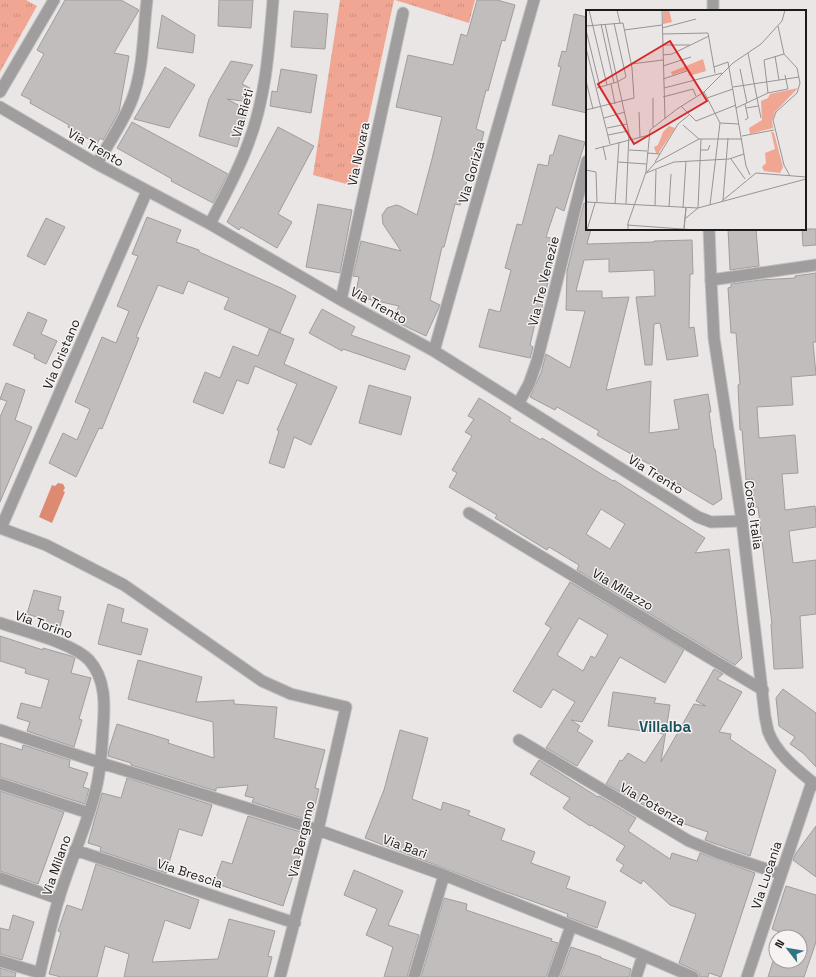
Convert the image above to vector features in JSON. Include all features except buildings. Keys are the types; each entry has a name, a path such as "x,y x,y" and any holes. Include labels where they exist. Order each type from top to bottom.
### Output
{"street":[{"path":"0,92 54,0"},
{"path":"97,164 134,96 140,67 147,0"},
{"name":"Via Rieti","path":"210,224 240,163 256,121 268,61 273,0"},
{"name":"Via Gorizia","path":"434,351 534,0"},
{"name":"Via Novara","path":"341,300 403,13"},
{"name":"Via Trento","path":"0,107 97,164 210,224 341,300 434,351 698,517 711,522 742,521"},
{"name":"Via Tre Venezie","path":"518,404 529,384 537,361 586,165"},
{"name":"Via Oristano","path":"0,528 147,191"},
{"name":"Corso Italia","path":"710,230 714,338 742,521 768,732 775,745 784,756 814,784"},
{"path":"711,280 816,265"},
{"name":"Via Milazzo","path":"469,513 763,690"},
{"name":"Via Bergamo","path":"0,528 46,545 124,585 262,681 291,694 346,707 318,830 280,977"},
{"name":"Via Torino","path":"0,623 68,646 84,655 94,667 101,681 104,699 101,763"},
{"name":"Via Bari","path":"0,730 318,830 444,875 643,955 693,977"},
{"name":"Via Potenza","path":"519,740 689,841 718,853 781,874"},
{"name":"Via Milano","path":"39,975 59,899 96,790 101,763"},
{"path":"0,784 89,813"},
{"name":"Via Lucania","path":"746,977 781,874 814,784"},
{"name":"Via Brescia","path":"75,850 295,923"},
{"path":"414,977 444,875"},
{"path":"0,878 59,899"},
{"path":"553,977 571,926"},
{"path":"636,977 643,955"},
{"path":"0,961 39,975"}],"green space":[{"path":"0,0 26,0 37,6 0,72"},
{"path":"340,0 394,0 354,186 313,175"},
{"path":"395,0 475,0 469,23"}],"shaded area":[{"path":"58,483 63,484 65,488 63,491 65,492 52,523 39,517 52,485 55,486"}],"district":[{"name":"Villalba","path":"665,727"}]}
